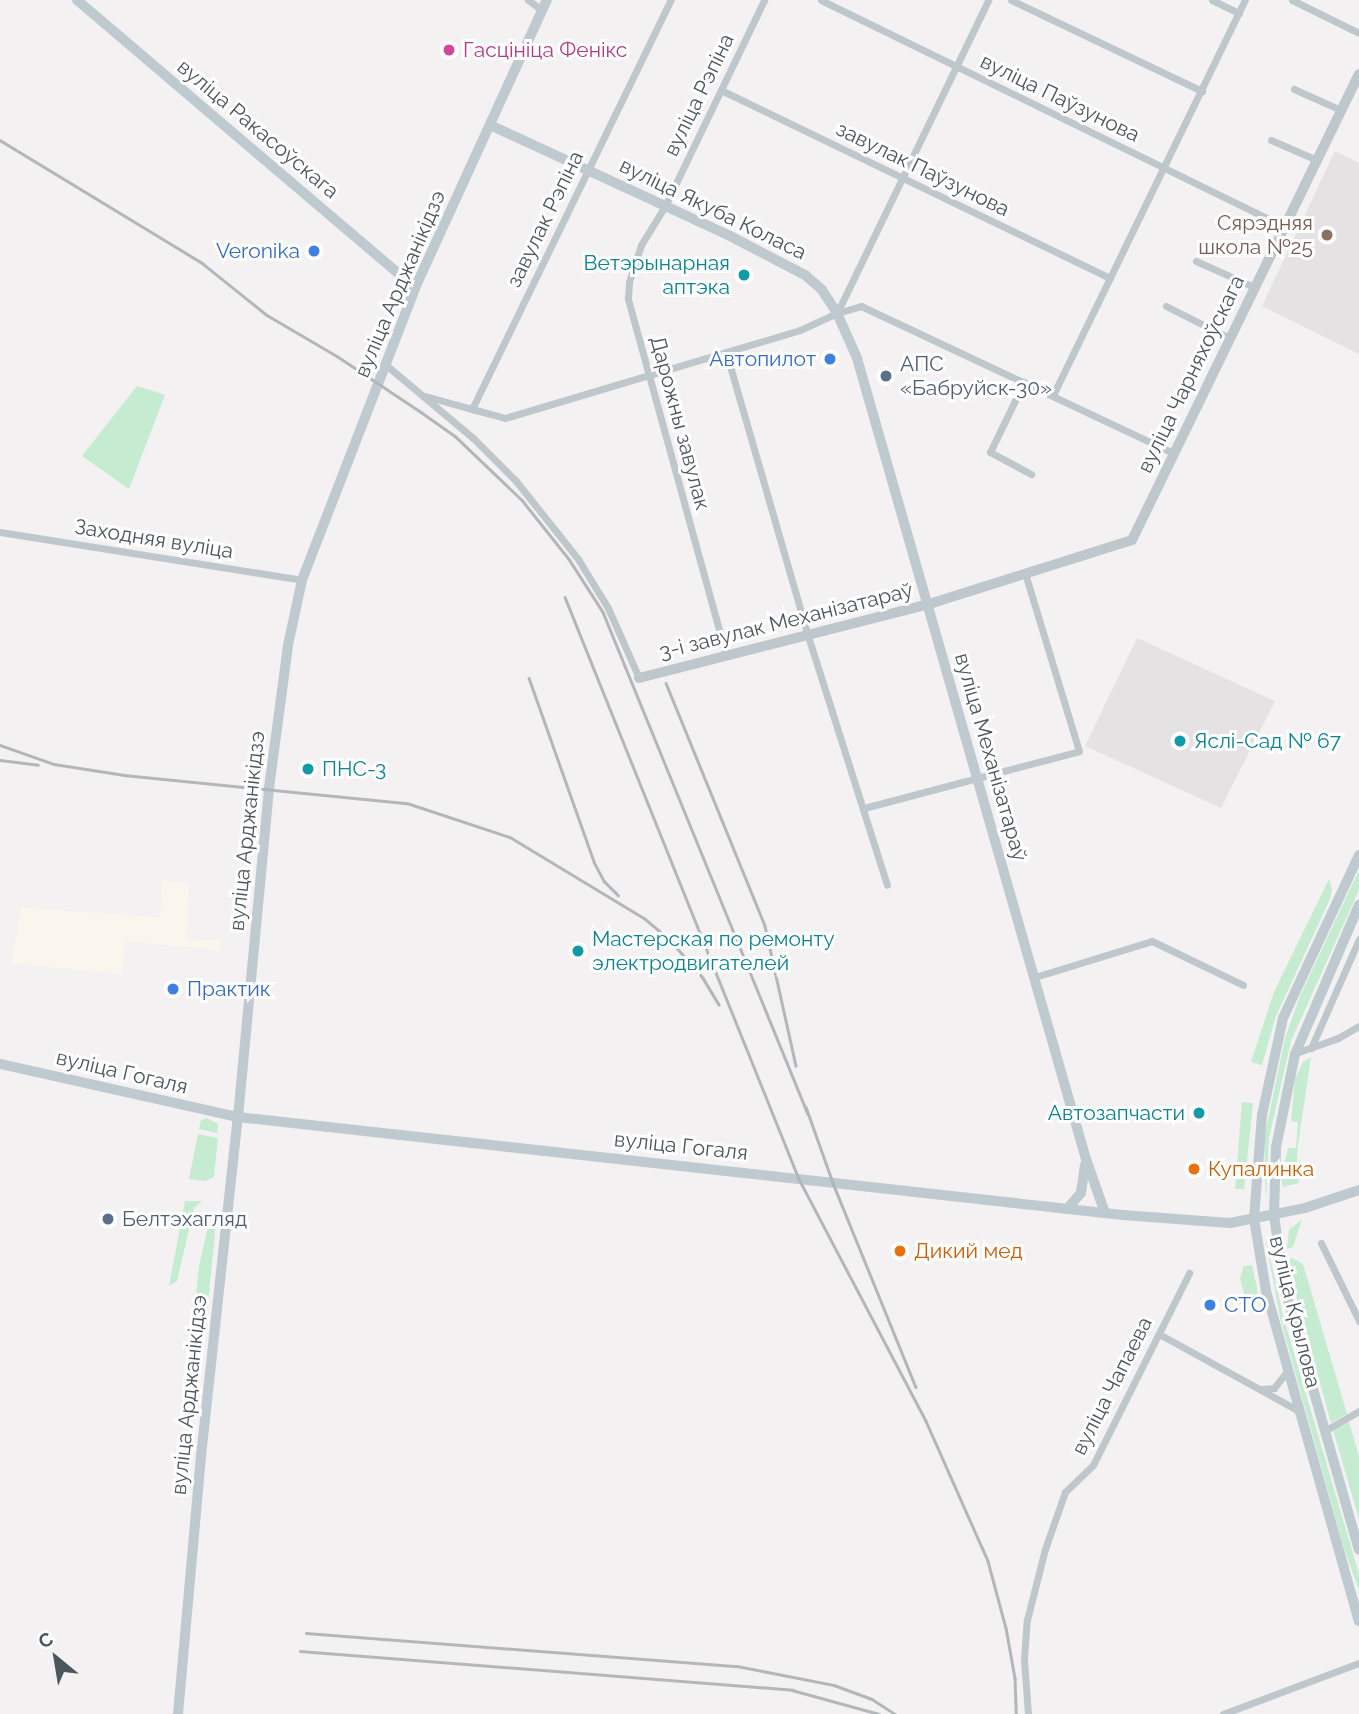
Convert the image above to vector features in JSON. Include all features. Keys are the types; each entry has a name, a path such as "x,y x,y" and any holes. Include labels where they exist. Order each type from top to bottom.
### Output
{"main road":[{"name":"вуліца Ракасоўскага","path":"77,0 415,288"},
{"name":"вуліца Арджанікідзэ","path":"178,1714 201,1456 238,1117 269,788 288,645 302,580 415,288 544,5"},
{"name":"вуліца Якуба Коласа","path":"490,125 665,206 805,275 822,290 837,313"},
{"name":"вуліца Механізатараў","path":"837,313 857,358 1086,1159 1105,1213"},
{"name":"вуліца Крылова","path":"1359,855 1283,1018 1262,1115 1254,1219 1266,1291 1359,1621"},
{"name":"вуліца Крылова","path":"1359,905 1295,1054 1276,1147 1274,1214 1284,1287 1359,1550"},
{"name":"вуліца Гогаля","path":"0,1064 238,1117 1105,1213 1230,1223 1274,1214 1359,1190"},
{"path":"1067,1209 1081,1193 1086,1159"}],"street":[{"path":"528,0 544,5"},
{"name":"завулак Рэпіна","path":"472,409 671,0"},
{"name":"вуліца Рэпіна","path":"665,206 764,0"},
{"name":"вуліца Паўзунова","path":"821,0 1285,227"},
{"path":"837,313 988,0"},
{"path":"1011,0 1202,91"},
{"path":"1212,0 1239,13"},
{"path":"1053,395 1245,0"},
{"path":"1292,0 1359,33"},
{"name":"вуліца Чарняхоўскага","path":"1132,540 1359,74"},
{"path":"1294,89 1340,110"},
{"name":"завулак Паўзунова","path":"721,90 1110,278"},
{"path":"1271,140 1317,160"},
{"name":"Дарожны завулак","path":"665,206 641,245 629,282 628,298 726,655"},
{"path":"1196,261 1254,287"},
{"path":"425,396 505,418 800,330 837,313 861,306 1174,453"},
{"path":"1166,306 1229,338"},
{"path":"726,352 808,636 887,885"},
{"name":"3-і завулак Механізатараў","path":"386,365 425,396 501,466 578,559 608,608 639,678 926,605 1132,540"},
{"path":"1024,382 990,452 1031,474"},
{"name":"Заходняя вуліца","path":"0,532 302,580"},
{"path":"864,808 1079,751 1025,573"},
{"path":"1311,1048 1359,939"},
{"path":"1035,977 1152,941 1244,985"},
{"path":"1295,1054 1338,1038 1359,1026"},
{"path":"1321,1243 1359,1321"},
{"name":"вуліца Чапаева","path":"1028,1714 1024,1659 1027,1619 1049,1537 1066,1489 1093,1465 1189,1273"},
{"path":"1159,1334 1262,1389 1300,1413"},
{"path":"1262,1389 1274,1388 1288,1370"},
{"path":"1326,1430 1359,1412"},
{"path":"1223,1714 1359,1663"}],"shaded area":[{"name":"Сярэдняя школа №25","path":"1335,151 1359,163 1359,354 1262,306"},
{"path":"1137,638 1275,701 1221,808 1085,746"},
{"path":"162,880 189,884 187,939 220,941 219,950 125,941 122,974 12,963 21,908 160,917"}],"green space":[{"path":"137,386 165,395 129,489 82,456"},
{"path":"1359,870 1359,890 1291,1041 1269,1138 1266,1200 1264,1139 1285,1038 1300,996"},
{"path":"1329,879 1332,889 1330,899 1276,1016 1262,1065 1251,1062 1274,992"},
{"path":"1311,1057 1297,1152 1299,1183 1283,1187 1281,1178 1288,1148 1296,1148 1298,1122 1291,1121 1295,1079 1303,1062"},
{"path":"1242,1102 1253,1103 1244,1189 1235,1189"},
{"path":"207,1118 218,1124 217,1133 199,1129 201,1120"},
{"path":"198,1134 218,1138 214,1177 205,1181 189,1179"},
{"path":"185,1201 202,1201 194,1208 177,1281 169,1286"},
{"path":"1302,1219 1293,1247 1287,1249 1289,1230"},
{"path":"208,1227 215,1229 215,1234 204,1342 201,1347 194,1348 191,1344 199,1266"},
{"path":"1265,1236 1284,1319 1359,1574 1359,1590 1344,1549 1280,1318"},
{"path":"1289,1259 1303,1264 1347,1414 1331,1423 1297,1300"},
{"path":"1252,1265 1258,1302 1245,1297 1240,1278 1244,1266"},
{"path":"1349,1422 1359,1457 1359,1519 1333,1430"}],"railway":[{"path":"0,140 202,263 267,315 337,356 421,412 455,436 522,500 569,559 603,612 808,1114"},
{"path":"565,597 799,1179 926,1421 988,1561 1006,1628 1015,1678 1016,1714"},
{"path":"529,678 594,862 604,881 618,895"},
{"path":"666,683 765,926 796,1066"},
{"path":"0,745 54,764 124,775 407,803 510,837 644,918 671,941 703,978 719,1005"},
{"path":"0,760 38,765"},
{"path":"806,1107 833,1183 916,1387"},
{"path":"306,1633 737,1666 834,1685 872,1699 895,1714"},
{"path":"300,1651 792,1690 879,1714"}],"place":[{"name":"Гасцініца Фенікс","path":"449,50"},
{"name":"Сярэдняя школа №25","path":"1327,235"},
{"name":"Veronika","path":"314,251"},
{"name":"Ветэрынарная аптэка","path":"744,275"},
{"name":"Автопилот","path":"830,359"},
{"name":"АПС «Бабруйск-30»","path":"886,376"},
{"name":"Яслі-Сад № 67","path":"1180,741"},
{"name":"ПНС-3","path":"308,769"},
{"name":"Мастерская по ремонту электродвигателей","path":"578,951"},
{"name":"Практик","path":"173,989"},
{"name":"Автозапчасти","path":"1199,1113"},
{"name":"Купалинка","path":"1194,1169"},
{"name":"Белтэхагляд","path":"108,1219"},
{"name":"Дикий мед","path":"900,1251"},
{"name":"СТО","path":"1210,1305"}]}
